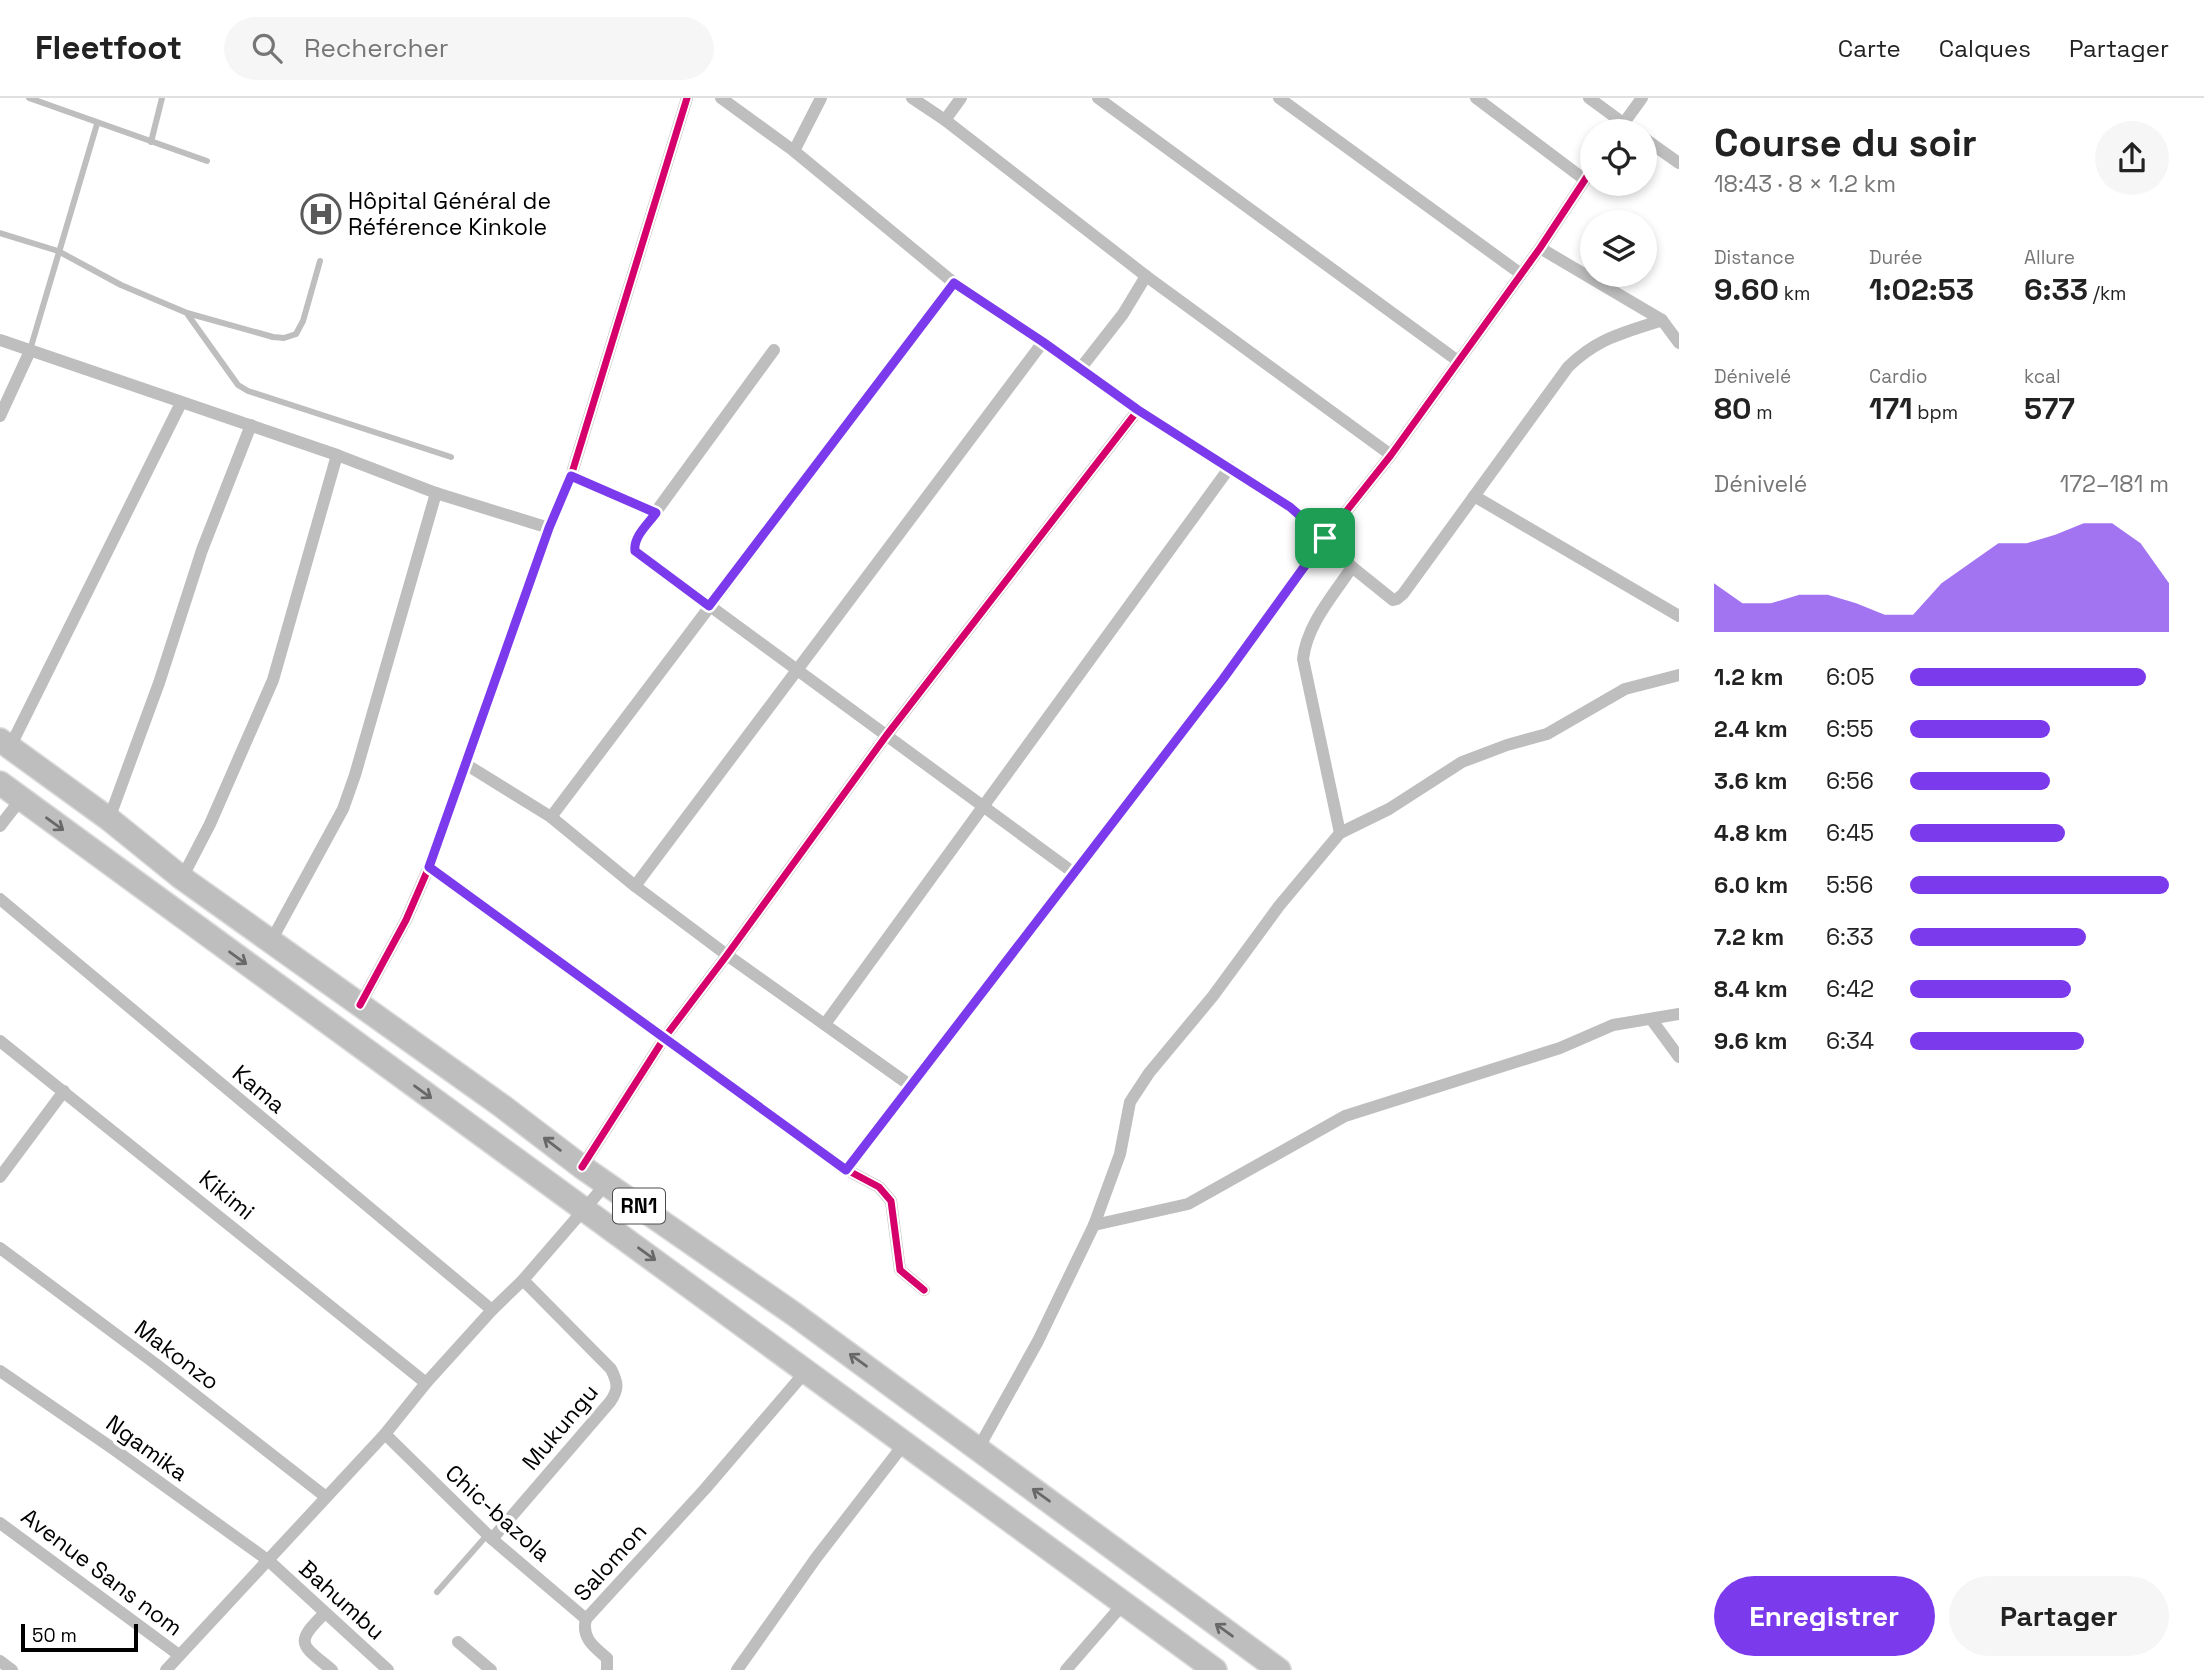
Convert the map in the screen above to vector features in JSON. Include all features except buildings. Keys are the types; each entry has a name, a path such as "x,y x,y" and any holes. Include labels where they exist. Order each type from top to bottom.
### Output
{"highway":[{"name":"RN1","path":"5,744 108,819 182,878 502,1106 582,1167 794,1314 1279,1670"},
{"name":"RN1","path":"0,783 1214,1670"}],"street":[{"path":"360,1005 407,920 467,765 549,528 571,476 687,98"},
{"path":"721,98 794,151 954,283 1138,410 1290,507 1352,567 1387,597 1397,600 1569,368 1585,351 1600,341 1662,320"},
{"path":"794,151 821,98"},
{"path":"912,98 946,120 1146,276 1391,455"},
{"path":"946,120 961,98"},
{"path":"1098,98 1458,361"},
{"path":"1279,98 1521,274"},
{"path":"1476,98 1580,168"},
{"path":"1589,98 1613,119"},
{"path":"1630,119 1642,98"},
{"path":"1657,147 1679,163"},
{"path":"846,1170 1223,679 1325,538 1391,455 1540,248 1580,188"},
{"path":"1540,248 1662,320 1679,344"},
{"path":"1080,369 1123,314 1146,276"},
{"path":"551,817 954,283"},
{"path":"0,340 337,455 436,493 549,528"},
{"path":"635,886 1043,342"},
{"path":"774,350 636,539 635,551 1074,873"},
{"path":"0,416 30,351"},
{"path":"5,744 181,403"},
{"path":"582,1167 665,1037 886,736 1138,410"},
{"path":"108,819 159,683 202,550 251,425"},
{"path":"182,878 210,824 273,680 337,455"},
{"path":"825,1024 1230,467"},
{"path":"571,476 656,513"},
{"path":"271,941 343,809 436,493"},
{"path":"1474,496 1679,616"},
{"path":"1340,833 1303,659 1305,641 1313,625 1352,567"},
{"path":"978,1449 1038,1341 1094,1225 1120,1154 1130,1102 1149,1073 1213,996 1279,906 1340,833 1389,809 1462,762 1547,734 1625,690 1679,675"},
{"path":"467,765 551,817 635,886 727,955 911,1086"},
{"path":"0,826 21,799"},
{"path":"429,867 846,1170 879,1187 891,1201 900,1270 924,1290"},
{"name":"Kama","path":"0,900 492,1310"},
{"path":"1094,1225 1188,1204 1345,1116 1560,1048 1613,1025 1679,1014"},
{"path":"1651,1019 1679,1057"},
{"name":"Kikimi","path":"0,1041 426,1383"},
{"path":"0,1177 64,1091"},
{"path":"166,1670 385,1434 426,1383 523,1280 606,1184"},
{"name":"Makonzo","path":"0,1248 157,1365 326,1497"},
{"name":"Mukungu","path":"490,1536 610,1402 618,1382 611,1368 523,1280"},
{"name":"Ngamika","path":"0,1371 269,1561"},
{"name":"Salomon","path":"607,1670 607,1658 585,1637 586,1619 705,1489 806,1371"},
{"name":"Chic-bazola","path":"385,1434 490,1536 586,1619"},
{"path":"737,1670 816,1558 904,1444"},
{"name":"Avenue Sans nom","path":"0,1523 179,1656"},
{"name":"Bahumbu","path":"269,1561 388,1670"},
{"path":"1066,1670 1124,1604"},
{"path":"324,1614 306,1632 304,1642 307,1649 332,1670"},
{"path":"458,1642 491,1670"}],"lane":[{"path":"29,98 207,161"},
{"path":"151,142 162,98"},
{"path":"30,351 97,124"},
{"path":"0,233 58,251 121,285 187,313 284,338 296,334 303,321 320,261"},
{"path":"187,313 238,385 248,391 451,457"},
{"path":"437,1592 490,1536"}],"cycle path":[{"path":"360,1005 406,920 429,867 549,528 571,476 687,98"},
{"path":"924,1290 900,1270 891,1201 879,1187 847,1170 849,1165 1223,679 1325,538 1391,455 1540,248 1580,187"},
{"path":"582,1167 665,1037 886,736 1138,410"}],"place":[{"name":"Hôpital Général de Référence Kinkole","path":"321,214"}],"route":[{"path":"954,283 1138,410 1290,507 1325,538 1223,679 846,1170 429,867 549,528 571,476 656,513 636,539 635,551 709,606 954,283"}]}
